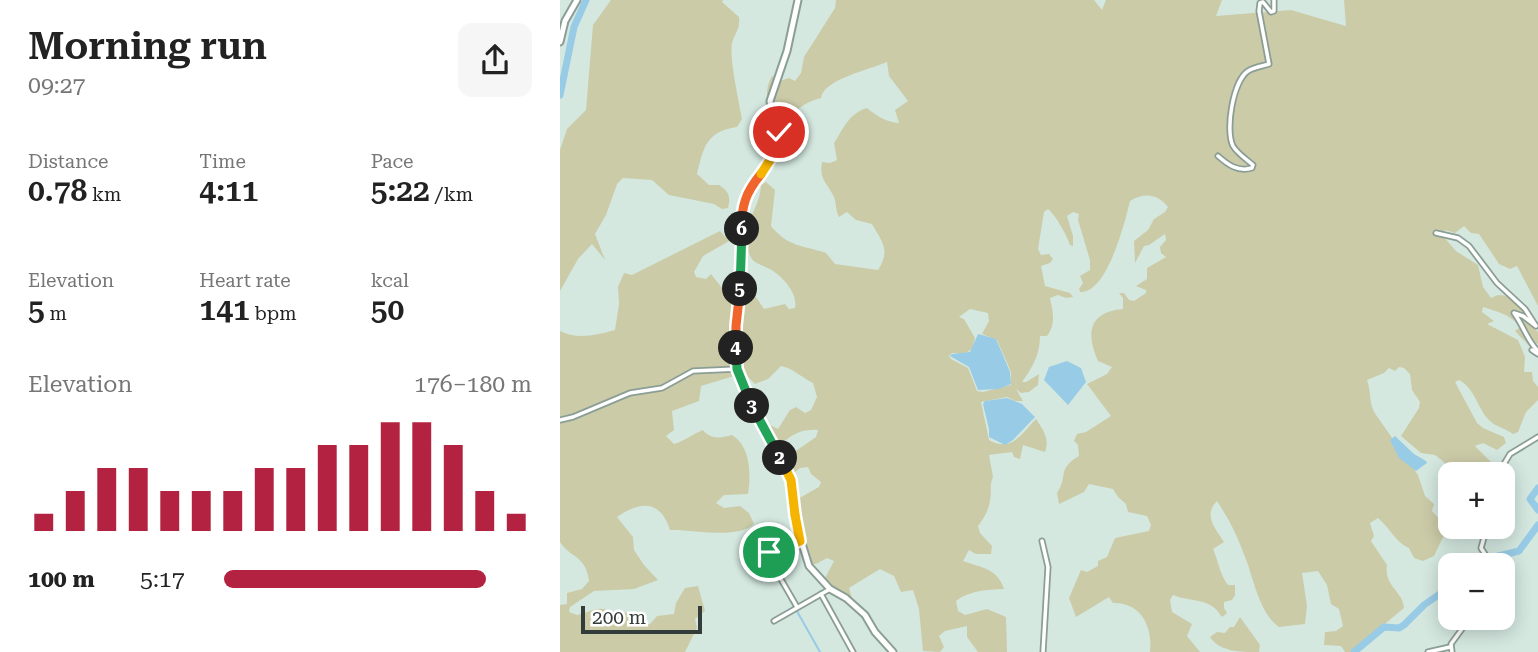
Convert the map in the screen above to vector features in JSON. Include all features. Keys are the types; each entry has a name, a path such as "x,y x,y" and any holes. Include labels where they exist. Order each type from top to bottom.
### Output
{"main road":[{"path":"560,39 565,22 577,0"},
{"path":"798,0 787,51 770,101 779,132 779,146 743,202 736,326 737,369 750,403 791,480 795,521 809,566 830,589 846,598 865,615 874,632 893,652"}],"street":[{"path":"1218,156 1228,165 1239,169 1252,168 1253,165 1234,149 1230,122 1242,78 1252,69 1269,64 1259,11 1263,2 1273,11 1274,0"},
{"path":"1436,233 1458,238 1469,246 1497,283 1525,309 1536,326 1514,313 1538,353"},
{"path":"1532,350 1538,353"},
{"path":"560,420 630,393 662,387 693,372 737,369"},
{"path":"1505,462 1510,454 1538,437"},
{"path":"796,608 767,555 771,551 800,541"},
{"path":"1042,541 1048,567 1043,652"},
{"path":"774,621 830,589"},
{"path":"821,594 853,652"},
{"path":"1428,652 1451,649 1463,630"}],"green space":[{"path":"611,0 723,0 739,17 731,50 742,119 737,127 719,133 708,142 697,174 709,185 719,185 725,190 729,204 728,208 722,209 714,204 669,195 652,180 623,178 617,184 606,215 595,234 605,260 592,244 578,259 560,291 560,150 567,129 586,110 593,25"},
{"path":"836,0 1094,0 1102,10 1106,0 1222,0 1216,16 1291,10 1346,26 1344,0 1538,0 1538,306 1517,266 1510,269 1499,264 1479,234 1471,233 1464,226 1455,233 1445,230 1442,235 1456,251 1478,265 1483,287 1491,298 1498,295 1512,296 1535,323 1538,343 1531,348 1515,331 1519,328 1513,320 1483,307 1482,312 1494,321 1487,324 1518,340 1525,357 1524,372 1532,372 1533,381 1538,387 1538,400 1526,412 1518,432 1513,434 1491,422 1469,388 1459,380 1455,382 1477,423 1504,437 1506,443 1497,450 1483,443 1475,446 1491,462 1444,462 1435,455 1421,453 1401,436 1420,402 1412,390 1410,374 1404,368 1399,367 1395,371 1389,368 1367,380 1374,412 1418,475 1425,496 1434,504 1432,511 1438,518 1438,539 1442,539 1434,556 1423,561 1414,558 1409,548 1378,518 1370,523 1374,536 1371,541 1387,565 1388,579 1404,608 1351,652 1345,652 1341,646 1324,645 1325,632 1336,631 1343,626 1339,609 1331,604 1327,585 1318,571 1302,573 1307,606 1305,624 1279,627 1262,604 1239,542 1217,501 1211,517 1224,542 1213,549 1225,581 1228,585 1235,585 1232,600 1224,602 1227,613 1222,617 1206,603 1173,595 1170,600 1172,612 1192,624 1187,636 1200,652 1150,652 1147,625 1138,611 1113,603 1109,597 1076,617 1069,598 1081,570 1087,572 1098,566 1098,561 1107,557 1115,538 1149,531 1151,525 1147,516 1128,512 1126,504 1113,489 1089,484 1084,492 1059,504 1057,493 1065,469 1079,456 1078,445 1074,441 1077,434 1086,432 1111,416 1087,384 1107,374 1112,367 1098,361 1092,342 1093,326 1103,315 1123,309 1123,298 1119,293 1124,293 1129,300 1134,301 1146,293 1146,290 1136,286 1147,279 1147,268 1166,257 1161,253 1160,247 1166,240 1165,234 1144,246 1135,263 1134,241 1148,230 1154,219 1168,207 1160,199 1146,196 1130,201 1119,240 1106,270 1090,290 1080,292 1083,283 1080,276 1090,270 1090,260 1078,220 1079,214 1073,212 1067,216 1073,246 1051,212 1048,209 1044,212 1038,249 1041,255 1049,254 1053,259 1041,266 1045,286 1070,293 1073,297 1058,295 1050,298 1052,327 1047,336 1040,336 1035,360 1022,382 1039,374 1038,385 1029,392 1021,393 1016,389 1023,401 1007,397 981,402 989,440 1010,443 1021,436 1036,419 1047,442 1045,452 1023,445 1020,459 1014,457 1012,452 989,455 993,477 991,497 978,526 980,533 992,546 991,554 976,554 969,550 963,561 993,573 1004,589 967,595 956,601 958,611 965,615 987,609 1006,617 1007,652 978,652 967,637 967,626 945,631 939,636 944,647 940,652 923,651 919,609 913,590 901,592 894,576 880,569 849,588 852,598 835,590 824,580 834,561 827,558 811,564 798,520 796,500 819,487 821,482 811,474 808,467 800,468 793,474 789,465 790,455 816,437 818,430 799,432 783,443 775,440 770,425 778,429 790,410 796,407 805,413 811,410 817,397 813,383 781,366 768,379 755,384 744,373 701,386 699,401 672,411 674,430 666,436 674,444 703,430 713,437 732,435 738,440 748,461 748,494 724,495 716,503 724,508 740,506 749,513 754,524 737,532 726,533 670,530 666,520 655,508 641,506 625,512 617,517 633,537 634,550 658,580 634,589 594,591 570,607 569,612 577,615 596,609 604,609 614,614 633,612 644,617 642,624 650,624 657,616 674,614 676,603 685,588 698,586 705,611 695,619 697,628 685,652 560,652 560,605 567,604 567,593 582,589 589,581 585,566 560,542 560,331 580,336 615,330 619,304 618,287 624,273 632,275 720,231 729,241 703,256 694,272 696,277 706,279 711,274 722,288 736,280 745,281 764,309 785,304 789,309 795,308 792,291 780,276 755,262 749,253 748,225 761,185 766,182 775,190 771,226 783,238 826,253 835,264 878,270 882,263 884,246 872,224 856,220 847,212 839,217 821,167 822,162 837,160 834,143 855,114 867,108 882,118 899,123 895,110 908,101 889,76 887,62 838,80 824,91 821,98 798,109 781,127 771,121 767,93 769,82 772,76 780,81 789,78 795,81 801,73 804,57 835,8","holes":["970,309 988,313 989,321 982,334 997,340 1011,372 1011,385 983,392 977,391 968,368 949,356 972,349 975,338 964,319 959,317"]},
{"path":"1240,617 1260,645 1259,652 1225,648 1210,637 1234,627"}],"water":[{"path":"978,334 996,339 1010,372 1011,384 999,389 978,390 969,367 950,356 970,352"},
{"path":"1067,361 1081,368 1086,382 1068,405 1044,380 1049,367"},
{"path":"1007,398 1022,404 1035,417 1005,445 989,437 983,404 985,401"},
{"path":"1395,436 1427,463 1416,471 1399,458 1390,440"}],"waterway":[{"path":"560,95 574,27 586,0"},
{"path":"1538,488 1530,499 1538,510"},
{"path":"1511,553 1519,551 1538,525"},
{"path":"785,590 820,652"},
{"path":"1354,652 1384,627 1399,628 1404,625 1438,595"}],"route":[{"path":"769,552 800,541 791,480 750,403 737,369 736,326 742,257 743,202 779,146 779,132"}]}
